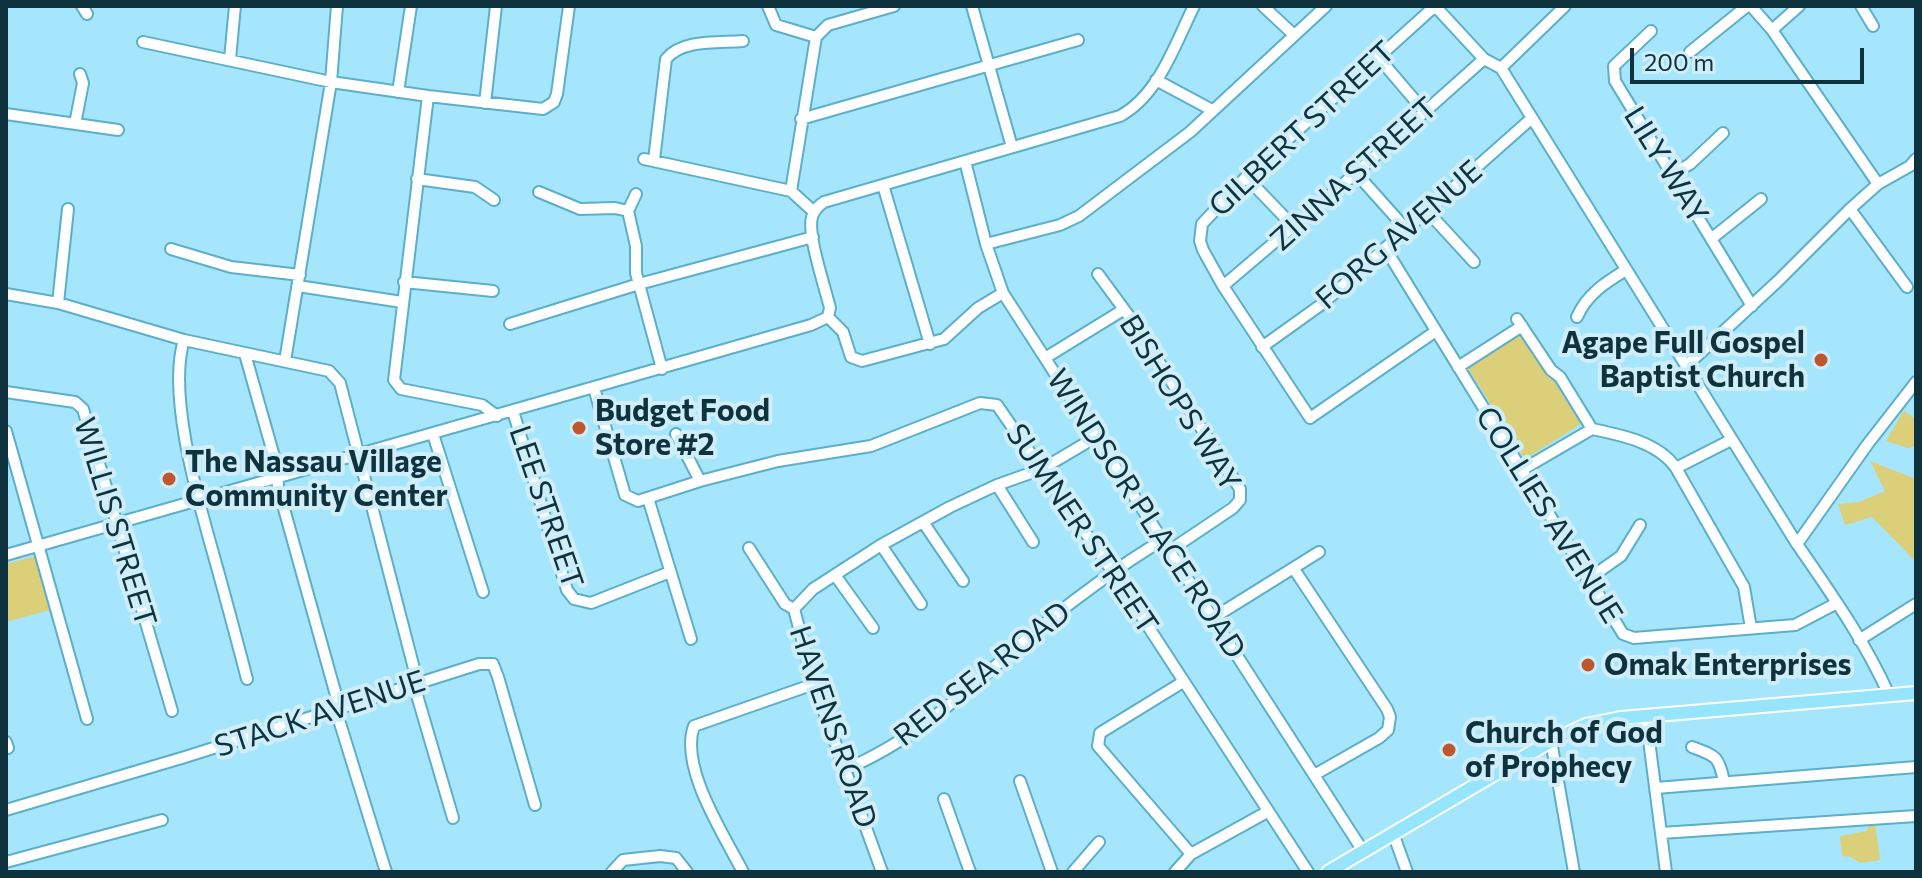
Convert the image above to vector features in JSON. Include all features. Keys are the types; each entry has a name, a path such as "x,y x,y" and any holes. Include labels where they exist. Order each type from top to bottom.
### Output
{"main road":[{"path":"1328,872 1551,741 1586,725 1621,718 1916,693"}],"street":[{"path":"230,59 235,6"},
{"path":"285,361 331,82 337,6"},
{"path":"398,92 411,6"},
{"path":"485,103 496,6"},
{"path":"143,42 331,82 543,109 554,102 569,6"},
{"path":"768,6 776,25 816,37"},
{"path":"791,191 816,37 828,25 894,6"},
{"path":"972,6 1012,147"},
{"path":"828,317 830,308 811,219 824,202 1120,116 1135,108 1156,80 1194,6"},
{"path":"1263,6 1293,34"},
{"path":"986,244 1070,221 1179,141 1326,6"},
{"path":"1435,6 1484,59 1501,68 1731,440 1837,603 1878,670 1889,695"},
{"name":"GILBERT STREET","path":"1435,6 1246,177 1202,224 1200,241 1223,286 1310,418 1436,331"},
{"path":"1501,68 1565,6"},
{"path":"1690,52 1749,6 1772,30 1878,184"},
{"path":"1772,30 1799,6"},
{"path":"1861,6 1873,26"},
{"name":"LILY WAY","path":"1651,31 1614,66 1615,81 1752,306"},
{"path":"801,119 1078,40"},
{"path":"743,41 705,43 673,50 666,59 649,159 791,191 814,212"},
{"path":"1378,57 1424,111"},
{"name":"ZINNA STREET","path":"1223,286 1484,59"},
{"path":"75,124 83,83 80,74"},
{"path":"1156,80 1212,110"},
{"path":"428,96 393,376 395,384 401,389 482,405 497,416"},
{"path":"6,114 118,130"},
{"name":"FORG AVENUE","path":"1262,347 1322,304 1532,118"},
{"path":"1671,175 1690,164 1723,133"},
{"name":"WINDSOR PLACE ROAD","path":"965,161 986,244 1003,293 1363,851"},
{"path":"1686,366 1878,184 1914,166"},
{"path":"1356,173 1406,229"},
{"path":"1246,177 1294,227"},
{"path":"417,179 475,187 494,200"},
{"path":"883,185 930,344"},
{"path":"539,192 580,209 615,208 628,211"},
{"path":"636,194 628,211 634,233 639,284 662,369"},
{"path":"1711,239 1761,199"},
{"path":"58,303 68,209"},
{"path":"1850,209 1907,287"},
{"path":"1428,212 1474,262"},
{"path":"510,324 639,284 813,237"},
{"name":"COLLIES AVENUE","path":"1385,248 1587,580 1616,626 1628,637 1798,625 1837,603"},
{"path":"171,249 231,267 402,302"},
{"path":"1577,317 1583,303 1595,290 1626,270"},
{"name":"BISHOPS WAY","path":"1098,274 1240,489 1240,500 1233,508 1169,551"},
{"path":"404,282 493,291"},
{"path":"828,317 843,332 851,357 856,361 944,339 978,308 1003,293"},
{"path":"6,294 58,303 184,340 329,371 340,383 453,818"},
{"path":"1045,358 1123,310"},
{"path":"6,555 662,369 811,325 828,317"},
{"path":"1458,367 1520,322 1551,370 1560,377 1592,429 1651,447 1669,458 1744,587 1751,628"},
{"path":"184,340 180,402 199,501 247,679"},
{"path":"245,354 337,707 386,872"},
{"path":"1797,544 1916,382"},
{"path":"594,388 625,495 634,501 648,498 691,639"},
{"name":"WILLIS STREET","path":"6,392 75,402 81,406 172,711"},
{"name":"SUMNER STREET","path":"648,498 778,461 871,446 939,417 986,402 1002,408 1308,872"},
{"name":"LEE STREET","path":"513,411 567,590 574,599 591,603 670,572"},
{"path":"1520,471 1592,429"},
{"path":"6,431 87,719"},
{"path":"433,434 483,592"},
{"path":"676,434 700,481"},
{"path":"794,609 813,589 881,545 997,485 1042,469 1096,437"},
{"path":"1676,468 1731,440"},
{"path":"997,485 1033,542"},
{"path":"923,522 963,581"},
{"path":"1587,580 1621,556 1640,525"},
{"name":"RED SEA ROAD","path":"846,769 875,757 915,732 1112,571 1162,540"},
{"path":"881,545 921,604"},
{"name":"HAVENS ROAD","path":"749,548 785,604 794,609 814,684 882,872"},
{"path":"1213,618 1319,552"},
{"path":"1294,569 1390,717 1388,730 1379,738 1314,775"},
{"path":"835,575 873,628"},
{"path":"1859,640 1916,604"},
{"name":"STACK AVENUE","path":"6,810 479,664 493,664 535,805"},
{"path":"1183,682 1100,733 1098,746 1191,854"},
{"path":"743,872 698,780 691,747 694,726 814,684"},
{"path":"1646,717 1666,872"},
{"path":"1551,741 1574,872"},
{"path":"1692,747 1720,761 1724,782"},
{"path":"1656,788 1916,767"},
{"path":"1020,781 1052,872"},
{"path":"944,799 970,872"},
{"path":"1175,872 1191,854 1267,812"},
{"path":"1661,833 1916,816"},
{"path":"6,862 162,820"},
{"path":"1393,833 1407,872"},
{"path":"1073,872 1099,842"},
{"path":"612,872 623,860 660,856 676,858 687,872"}],"shaded area":[{"path":"1522,330 1581,424 1525,459 1466,365"},
{"path":"1904,410 1912,417 1916,416 1916,446 1908,448 1886,441"},
{"path":"1870,461 1916,479 1916,562 1872,517 1845,525 1838,504 1859,502 1885,491"},
{"path":"35,556 50,610 6,622 6,564"},
{"path":"1869,823 1875,823 1880,860 1860,863 1842,856 1840,836 1867,831"}],"place":[{"name":"Agape Full Gospel Baptist Church","path":"1821,360"},
{"name":"Budget Food Store #2","path":"579,428"},
{"name":"The Nassau Village Community Center","path":"169,479"},
{"name":"Omak Enterprises","path":"1588,665"},
{"name":"Church of God of Prophecy","path":"1449,750"}]}
